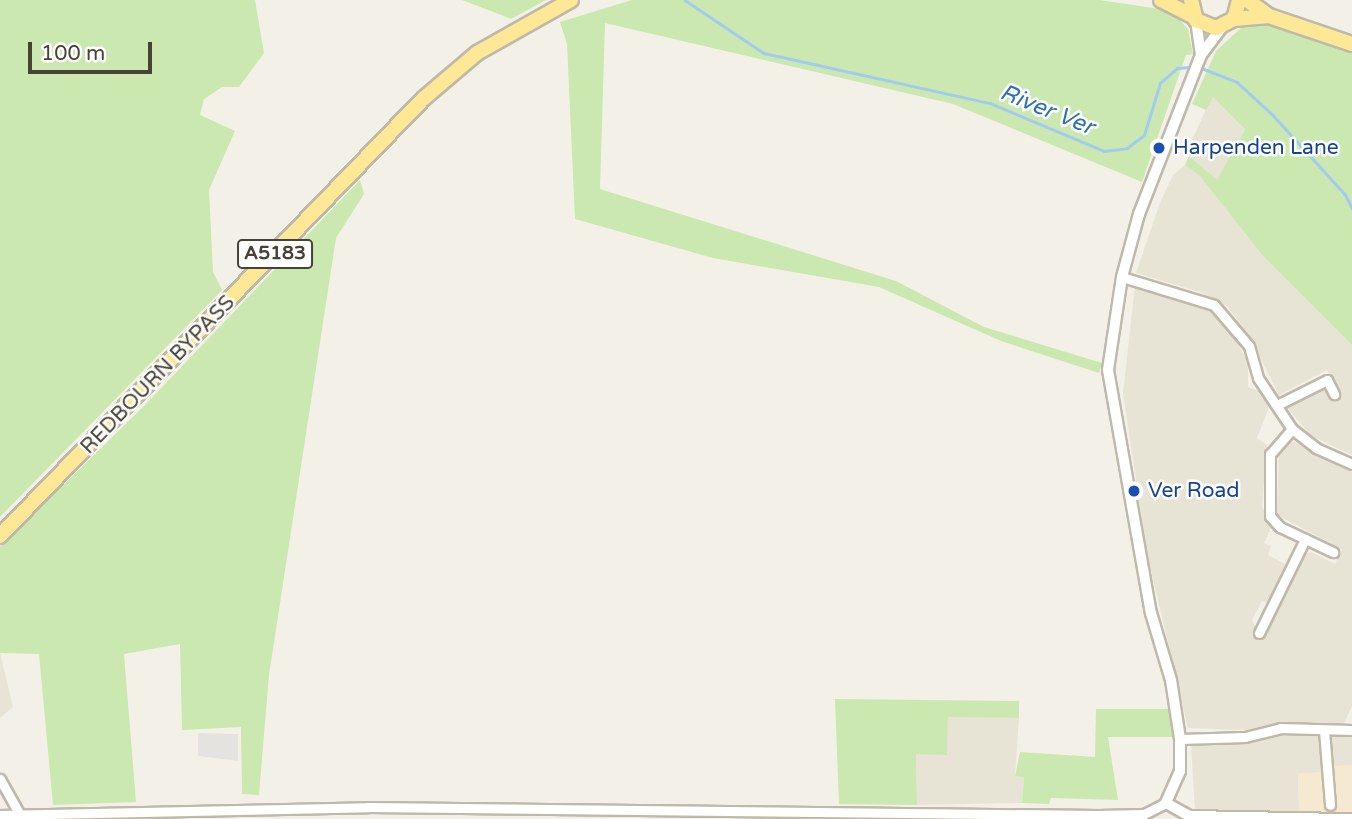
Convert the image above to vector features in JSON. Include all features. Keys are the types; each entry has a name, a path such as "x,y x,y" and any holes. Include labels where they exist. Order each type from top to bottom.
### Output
{"main road":[{"name":"REDBOURN BYPASS","path":"0,536 423,99 477,53 571,0"},
{"path":"1161,0 1211,28 1269,16"},
{"path":"1191,0 1195,18"},
{"path":"1228,23 1239,0"},
{"path":"1247,0 1269,16 1352,44"}],"street":[{"path":"1195,18 1199,59"},
{"path":"0,815 906,817 1144,814 1166,803 1180,771 1180,738 1171,680 1151,613 1108,370 1122,277 1139,214 1199,59 1228,23"},
{"path":"1122,277 1214,305 1249,346 1258,378 1292,429 1316,448 1352,464"},
{"path":"1277,405 1327,380 1334,394"},
{"path":"1292,429 1270,454 1268,505 1275,524 1333,552"},
{"path":"1259,634 1305,539"},
{"path":"1180,738 1245,737 1280,728 1324,730 1351,727"},
{"path":"1324,730 1330,811"},
{"path":"0,779 20,815"},
{"path":"1166,803 1189,816 1239,818 1330,811 1352,819"}],"shaded area":[{"path":"1212,96 1245,128 1217,181 1189,156 1188,149"},
{"path":"1185,165 1199,175 1263,256 1352,345 1352,455 1310,435 1286,406 1320,387 1337,393 1327,370 1279,395 1249,335 1227,306 1200,292 1136,273 1160,203 1173,175"},
{"path":"1135,285 1219,314 1248,361 1248,387 1263,393 1271,402 1257,438 1267,445 1262,506 1271,528 1264,543 1271,546 1268,555 1285,564 1267,603 1262,601 1252,620 1261,639 1303,555 1311,552 1335,564 1342,549 1277,515 1279,449 1286,441 1295,442 1352,470 1352,706 1343,725 1284,722 1247,730 1188,728 1147,553 1123,393"},
{"path":"0,653 13,707 0,718"},
{"path":"948,717 1019,718 1015,775 1024,777 1022,803 917,805 916,754 947,754"},
{"path":"1290,731 1320,735 1322,744 1325,772 1298,774 1299,812 1195,810 1191,746"},
{"path":"198,733 238,734 238,761 198,756"},
{"path":"1333,736 1352,737 1352,765 1328,767 1325,740"},
{"path":"1352,765 1352,812 1332,812 1328,767"},
{"path":"1325,772 1328,812 1299,812 1298,774"}],"green space":[{"path":"0,0 255,0 264,53 239,87 222,87 204,99 200,115 235,131 209,190 213,272 222,290 0,517"},
{"path":"462,0 546,0 511,19"},
{"path":"632,0 1099,0 1160,9 1178,18 1188,29 1193,54 1186,55 1142,182 953,104 605,23 600,189 896,281 984,327 1102,363 1099,373 1001,341 879,287 713,258 575,219 567,44 560,22"},
{"path":"1262,24 1288,27 1352,53 1352,345 1263,256 1199,175 1185,165 1189,156 1217,180 1245,129 1213,97 1206,110 1192,104 1216,51 1242,27"},
{"path":"360,180 364,194 336,238 269,675 259,795 242,794 241,727 182,730 180,644 124,654 136,802 53,805 39,654 0,653 0,547 143,407"},
{"path":"835,699 1019,701 1019,718 948,717 947,755 916,754 917,805 839,804"},
{"path":"1096,709 1170,709 1173,737 1108,737 1118,800 1051,798 1049,804 1022,803 1024,777 1015,776 1020,752 1095,757"}],"waterway":[{"name":"River Ver","path":"685,0 764,53 990,103 1104,151 1127,148 1144,135 1160,83 1177,68 1193,67"},
{"name":"River Ver","path":"1199,67 1237,82 1273,115 1345,194 1352,208"}],"place":[{"name":"Harpenden Lane","path":"1159,148"},
{"name":"Ver Road","path":"1134,491"}]}
